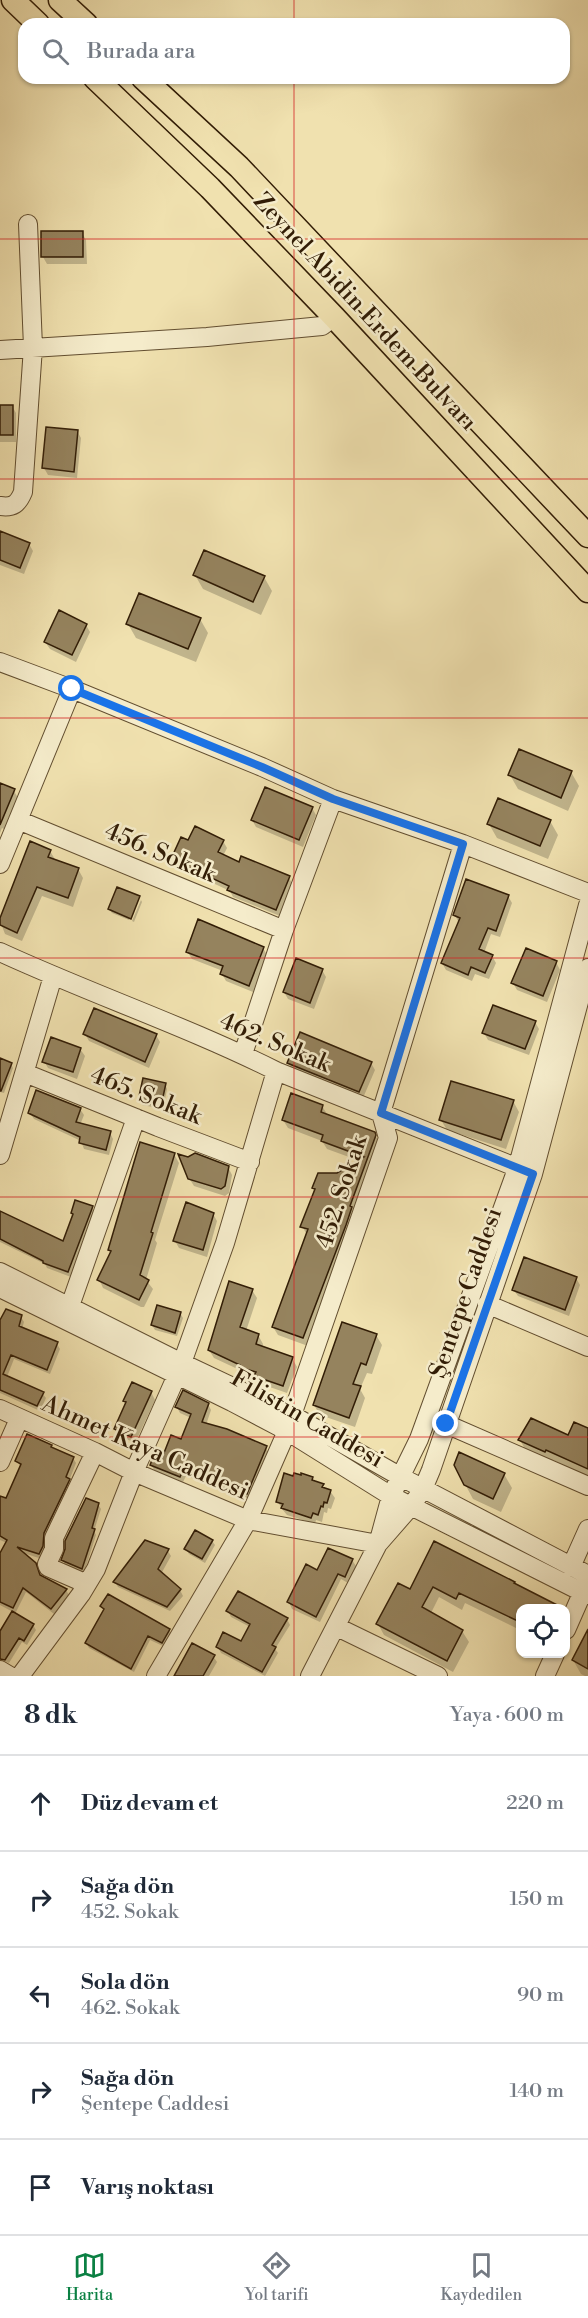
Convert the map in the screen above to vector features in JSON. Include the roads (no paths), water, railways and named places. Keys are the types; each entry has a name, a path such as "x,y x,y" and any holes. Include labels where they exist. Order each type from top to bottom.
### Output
{"main road":[{"path":"13,0 32,18"},
{"path":"60,0 80,18"},
{"name":"Zeynel Abidin Erdem Bulvarı","path":"101,84 210,188 334,316 588,591"},
{"name":"Zeynel Abidin Erdem Bulvarı","path":"149,84 239,167 588,536"}],"street":[{"path":"0,506 9,507 16,504 23,492 33,346 28,224"},
{"path":"0,350 33,346 207,337 322,326 334,316"},
{"path":"0,662 262,767 333,799 463,844 588,893"},
{"path":"0,864 72,689"},
{"path":"243,1054 284,930 333,799"},
{"name":"456. Sokak","path":"18,820 284,930"},
{"name":"452. Sokak","path":"156,1676 248,1520 290,1423 388,1138 381,1113 463,844"},
{"path":"378,1544 391,1496 419,1439 525,1171 588,905"},
{"name":"462. Sokak","path":"0,952 243,1054 276,1071 525,1171"},
{"name":"Şentepe Caddesi","path":"310,1676 378,1544 423,1489 487,1304 525,1171 588,968"},
{"path":"0,1155 53,976"},
{"path":"20,1676 96,1569 179,1369 221,1253 276,1071"},
{"name":"465. Sokak","path":"25,1072 250,1162"},
{"path":"70,1306 136,1118"},
{"name":"Filistin Caddesi","path":"0,1285 70,1306 179,1369"},
{"name":"Filistin Caddesi","path":"0,1285 401,1477 571,1567 587,1585"},
{"path":"487,1304 588,1347"},
{"name":"Ahmet Kaya Caddesi","path":"0,1409 96,1452 134,1473 248,1520 378,1544"},
{"path":"0,1462 19,1419"},
{"name":"Filistin Caddesi","path":"290,1423 391,1496 587,1585"},
{"path":"446,1424 588,1486"},
{"path":"87,1584 48,1567 47,1564 54,1549 54,1538 96,1452"},
{"path":"571,1567 588,1529"},
{"path":"570,1621 587,1585"},
{"path":"336,1627 438,1676"},
{"path":"544,1676 553,1658"},
{"path":"0,1670 10,1676"}]}
